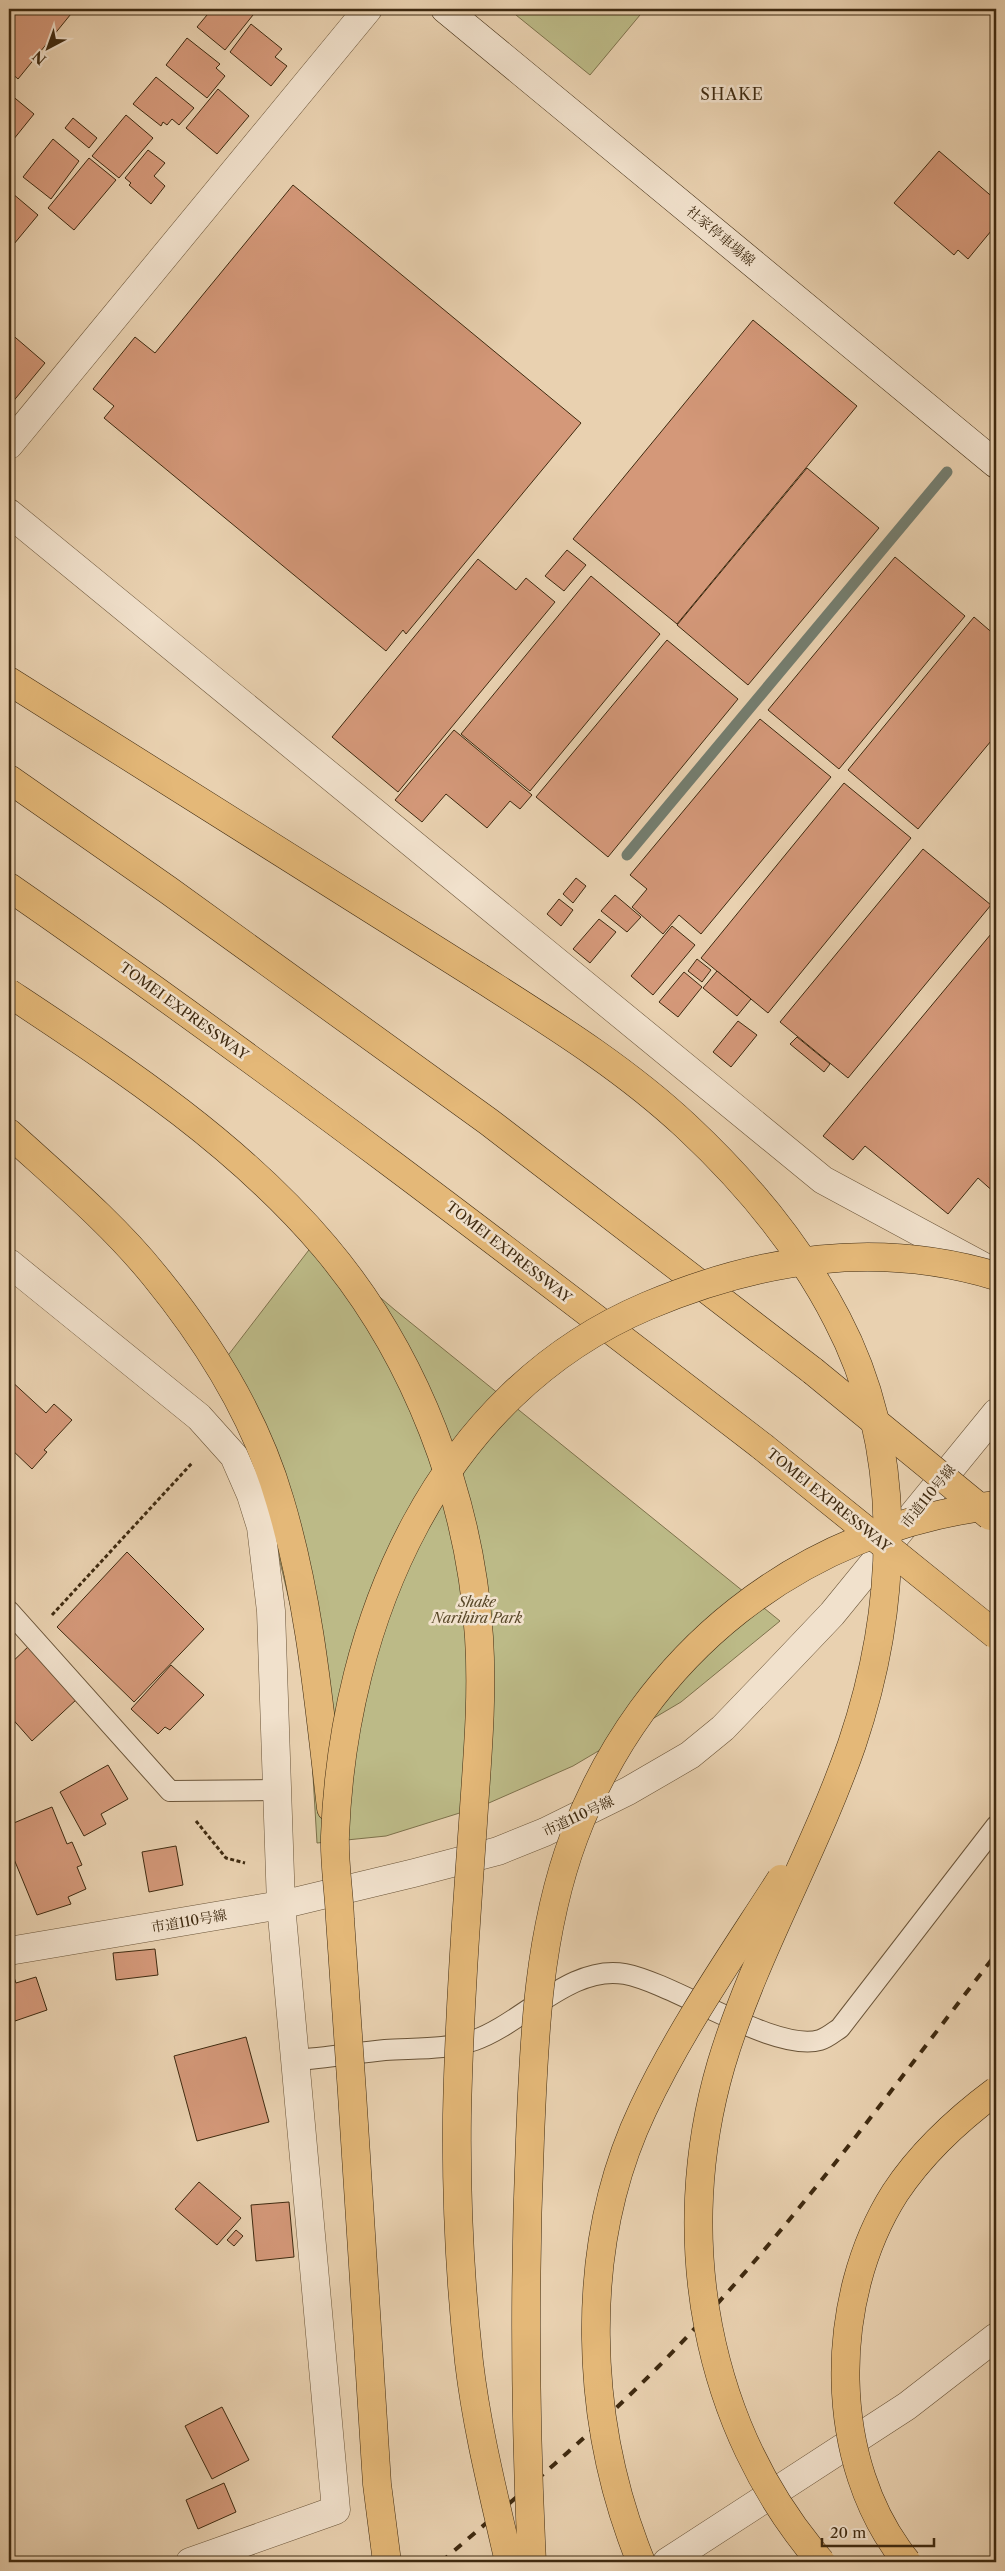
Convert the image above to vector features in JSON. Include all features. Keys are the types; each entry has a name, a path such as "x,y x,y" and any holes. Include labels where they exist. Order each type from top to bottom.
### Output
{"highway":[{"path":"9,681 479,977 571,1036 629,1078 685,1125 734,1174 776,1225 817,1284 839,1322 864,1382 880,1444 888,1504 887,1569 882,1628 869,1688 851,1747 743,2001 720,2068 699,2192 698,2254 704,2315 719,2377 739,2430 766,2486 802,2540 821,2562"},
{"path":"9,779 168,890 489,1122 813,1371 996,1521"},
{"name":"TOMEI EXPRESSWAY","path":"9,887 123,966 446,1203 763,1447 996,1635"},
{"path":"9,993 175,1106 230,1152 281,1200 326,1249 364,1300 402,1363 431,1427 456,1501 470,1564 479,1636 480,1711 460,2020 457,2120 460,2234 470,2365 484,2451 509,2562"},
{"path":"9,1133 98,1217 153,1273 194,1327 229,1384 257,1440 280,1500 306,1610 335,1840 377,2484 387,2562"},
{"path":"335,1840 346,1721 363,1652 377,1608 399,1555 422,1510 453,1464 489,1420 528,1381 570,1347 615,1320 717,1279 773,1265 838,1257 898,1256 962,1266 996,1275"},
{"path":"532,2562 527,2453 527,2193 536,2013 545,1951 558,1893 573,1839 592,1794 620,1742 655,1691 697,1644 746,1602 801,1567 858,1540 926,1517 996,1505"},
{"path":"641,2562 620,2500 598,2384 595,2330 598,2275 606,2223 621,2166 642,2111 671,2052 827,1806"},
{"path":"906,2562 875,2511 856,2460 846,2406 845,2351 854,2294 870,2243 895,2194 927,2150 964,2115 996,2091"}],"street":[{"path":"9,445 368,9"},
{"name":"社家停車場線","path":"445,9 996,464"},
{"path":"9,513 823,1180 996,1275"},
{"path":"9,1263 162,1385 199,1417 234,1456 252,1495 261,1527 271,1611 281,1905 336,2510 190,2562"},
{"name":"市道110号線","path":"9,1952 281,1905 498,1851 597,1808 664,1772 690,1755 723,1728 832,1614 996,1413"},
{"path":"667,2562 907,2406 996,2337"}],"lane":[{"path":"9,1611 170,1790 277,1790"},
{"path":"295,2060 440,2047 474,2040 506,2026 564,1988 600,1974 624,1974 661,1985 766,2033 797,2040 820,2040 840,2028 996,1826"}],"path":[{"path":"33,1636 194,1461"},
{"path":"170,1790 226,1858 245,1863"}],"green space":[{"path":"521,9 645,9 590,75 516,15"},
{"name":"Shake Narihira Park","path":"315,1242 395,1310 780,1621 681,1702 573,1766 482,1806 386,1836 317,1843 307,1675 256,1461 216,1371"}],"building":[{"path":"9,9 75,9 18,79 9,71"},
{"path":"212,9 257,10 225,50 197,27"},
{"path":"251,24 282,49 275,57 287,66 271,86 230,52"},
{"path":"187,38 220,64 216,68 225,76 207,98 166,65"},
{"path":"156,77 194,108 179,125 172,119 167,125 163,122 161,126 133,104"},
{"path":"218,89 249,116 217,154 186,128"},
{"path":"9,95 34,114 9,145"},
{"path":"126,115 153,138 119,178 92,156"},
{"path":"73,118 97,138 89,148 65,128"},
{"path":"53,139 79,161 51,199 23,177"},
{"path":"148,150 165,163 154,176 165,186 151,204 129,185 131,183 125,178"},
{"path":"939,151 996,200 996,225 968,259 958,250 954,255 894,203"},
{"path":"89,158 116,180 74,230 48,208"},
{"path":"293,185 581,423 406,634 403,630 386,651 104,418 114,406 93,389 135,337 155,353"},
{"path":"12,193 38,215 9,250 9,197"},
{"path":"753,320 857,406 677,624 573,539"},
{"path":"9,332 45,363 11,404 9,402"},
{"path":"807,468 879,528 748,685 677,625"},
{"path":"567,550 586,565 564,591 545,576"},
{"path":"895,557 965,616 839,769 768,710"},
{"path":"478,559 516,590 526,578 555,602 398,792 332,737"},
{"path":"591,576 660,634 530,791 461,734"},
{"path":"974,617 996,636 996,735 918,829 848,770"},
{"path":"667,640 738,699 608,857 536,797"},
{"path":"760,719 831,777 701,934 679,915 663,934 632,907 647,889 630,875"},
{"path":"454,730 532,795 520,809 510,801 487,828 446,794 422,822 395,800"},
{"path":"844,783 911,838 768,1013 701,958"},
{"path":"923,849 991,905 848,1078 780,1022"},
{"path":"576,878 586,886 573,903 563,894"},
{"path":"615,895 641,917 627,932 601,911"},
{"path":"559,899 573,910 561,926 547,914"},
{"path":"599,919 616,932 590,963 573,949"},
{"path":"672,926 695,945 653,995 631,976"},
{"path":"991,934 996,939 996,1194 978,1178 948,1214 865,1146 853,1160 823,1136"},
{"path":"697,959 711,970 702,982 688,971"},
{"path":"717,971 751,999 737,1016 703,988"},
{"path":"684,972 702,987 678,1017 659,1002"},
{"path":"738,1021 757,1035 731,1067 713,1052"},
{"path":"797,1037 830,1064 824,1072 790,1044"},
{"path":"9,1379 46,1413 54,1404 72,1420 44,1450 47,1452 32,1469 10,1448 12,1446 9,1444"},
{"path":"127,1552 204,1629 134,1702 57,1627"},
{"path":"30,1645 77,1699 32,1741 9,1715 9,1665"},
{"path":"171,1665 204,1695 170,1730 165,1727 158,1734 131,1709"},
{"path":"108,1765 128,1799 101,1814 106,1824 84,1836 60,1792"},
{"path":"52,1807 67,1844 72,1842 82,1865 77,1867 86,1889 68,1897 71,1904 37,1915 9,1847 9,1825"},
{"path":"176,1846 183,1885 149,1892 142,1852"},
{"path":"155,1949 158,1975 116,1980 113,1953"},
{"path":"13,1974 16,1983 36,1977 47,2010 15,2021 13,2016 9,2017 9,1976"},
{"path":"246,2037 269,2122 197,2141 174,2056"},
{"path":"199,2182 241,2218 217,2245 175,2209"},
{"path":"289,2202 294,2257 256,2261 251,2205"},
{"path":"236,2230 243,2236 234,2246 227,2240"},
{"path":"222,2407 249,2460 212,2479 185,2426"},
{"path":"224,2483 236,2512 198,2529 186,2500"},
{"path":"9,2536 13,2551 9,2552"}],"waterway":[{"path":"627,855 947,472"}],"railway":[{"path":"441,2562 605,2419 703,2320 833,2166 996,1954"}],"district":[{"name":"SHAKE","path":"732,94"}]}
